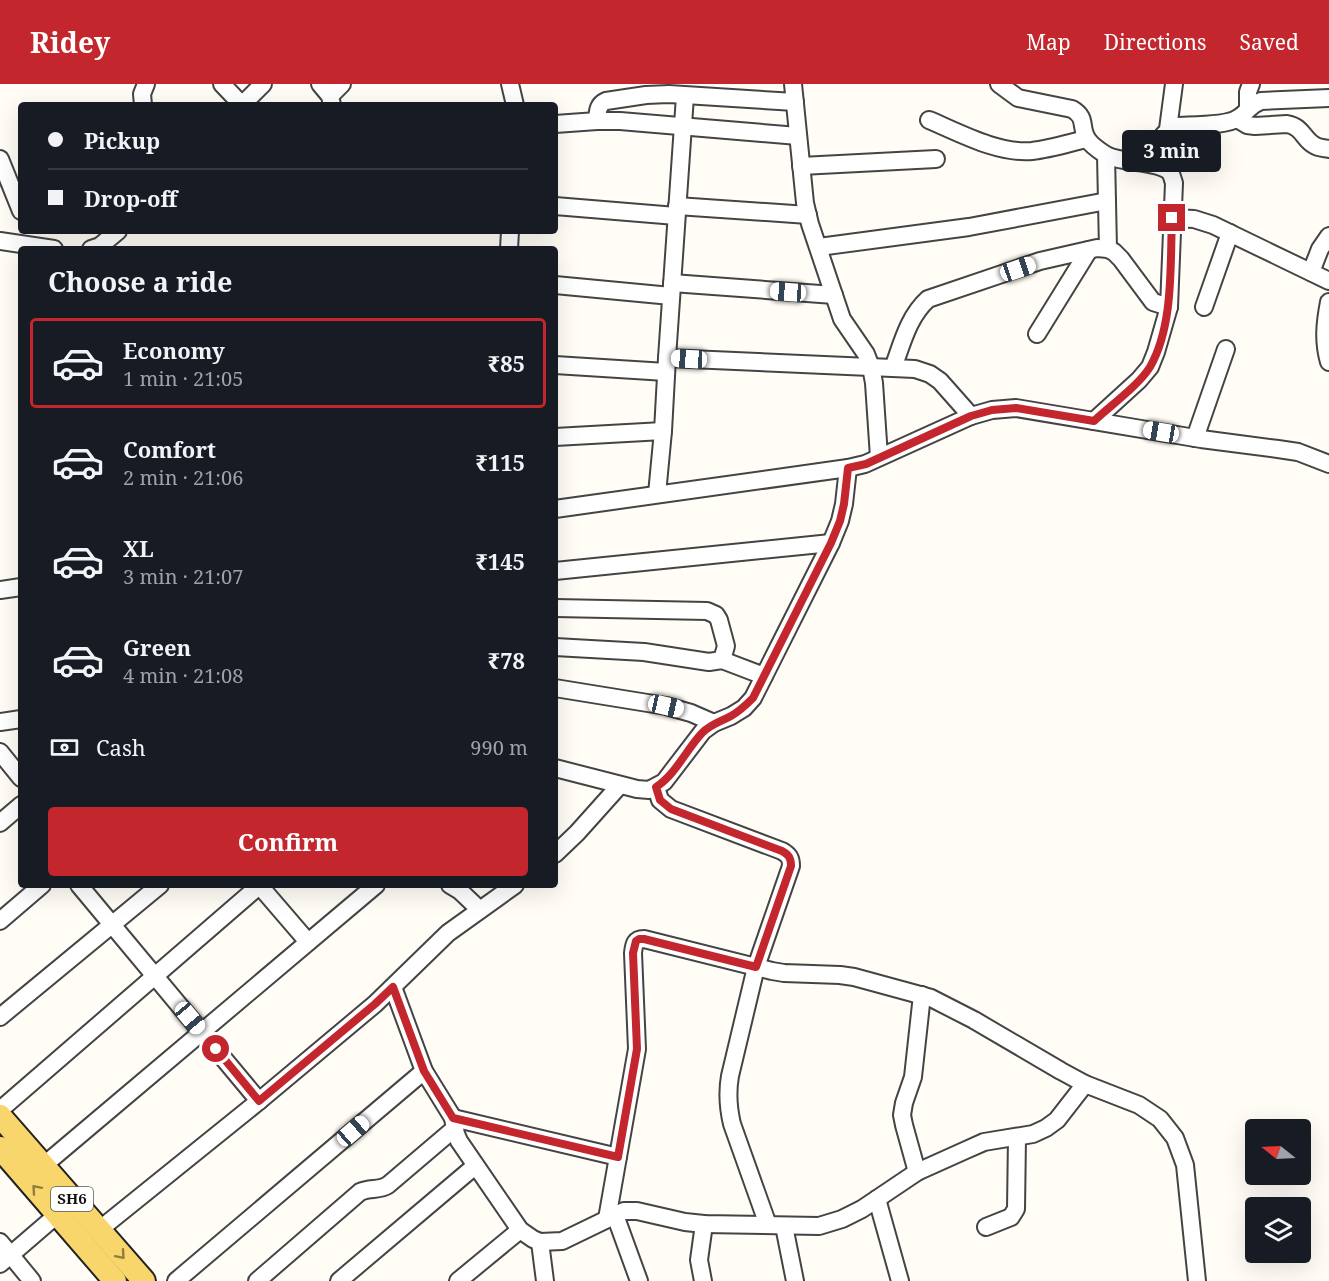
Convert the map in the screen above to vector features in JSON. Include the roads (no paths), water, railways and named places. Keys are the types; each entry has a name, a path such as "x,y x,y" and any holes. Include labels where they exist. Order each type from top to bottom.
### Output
{"main road":[{"name":"SH6","path":"0,1116 144,1281"},
{"name":"SH6","path":"0,1148 116,1281"}],"street":[{"path":"142,102 146,84"},
{"path":"222,84 239,102"},
{"path":"245,102 263,84"},
{"path":"510,84 514,102"},
{"path":"793,84 808,215 842,319 866,354 871,368 879,457"},
{"path":"999,84 1018,98 1072,109 1082,117 1086,139 1107,155 1122,161 1163,167 1171,172 1174,183 1169,307 1162,334 1150,367 1094,421"},
{"path":"1146,163 1168,129 1174,84"},
{"path":"1251,84 1242,114 1247,125 1287,124 1303,133 1313,145 1329,149"},
{"path":"597,121 598,108 601,103 657,89 685,96 795,102"},
{"path":"657,494 685,96"},
{"path":"1168,129 1176,126 1228,122 1261,101 1329,98"},
{"path":"929,120 986,143 1016,151 1033,151 1086,139"},
{"path":"558,124 620,121 798,136"},
{"path":"1107,155 1108,249"},
{"path":"0,159 18,204"},
{"path":"801,166 936,159"},
{"path":"819,247 969,227 1107,201"},
{"path":"558,206 808,215"},
{"path":"1172,218 1194,219 1230,233 1329,281"},
{"path":"1204,307 1230,233"},
{"path":"100,246 114,234"},
{"path":"1311,272 1320,249 1329,236"},
{"path":"0,241 34,246"},
{"path":"892,368 913,316 928,299 1040,261 1097,248 1108,249 1121,259 1153,302 1169,307"},
{"path":"1036,334 1089,250"},
{"path":"558,285 834,295"},
{"path":"1329,302 1324,339 1329,362"},
{"path":"1195,438 1226,349"},
{"path":"558,365 915,369 930,374 940,381 971,416"},
{"path":"558,509 848,468 866,464 971,416 992,410 1016,408 1195,438 1298,452 1328,461"},
{"path":"558,437 663,430"},
{"path":"558,769 649,790 664,782 703,731 744,708 753,698 831,543 844,504 848,468"},
{"path":"558,571 831,543"},
{"path":"0,590 18,587"},
{"path":"558,608 707,611 719,620 726,646 722,660"},
{"path":"558,647 644,652 709,662 722,660 764,676"},
{"path":"558,688 666,706 714,723"},
{"path":"0,722 18,719"},
{"path":"0,752 18,774"},
{"path":"558,851 620,785"},
{"path":"656,787 660,800 671,809 782,851 791,860 791,866 756,967 727,1092 732,1124 776,1226 795,1281"},
{"path":"0,823 18,808"},
{"path":"0,921 38,888"},
{"path":"81,888 259,1101"},
{"path":"0,1017 156,888"},
{"path":"0,1110 256,888"},
{"path":"262,888 308,942"},
{"path":"43,1166 372,888"},
{"path":"455,888 480,910"},
{"path":"99,1230 375,1004 448,933 511,888"},
{"path":"639,1281 611,1217 618,1157 637,1049 633,953 636,941 644,939 784,973 854,977 922,995 951,1007 1085,1084 1139,1105 1160,1119 1175,1138 1185,1165 1197,1281"},
{"path":"393,987 424,1071 454,1123 459,1141 520,1230 540,1242 562,1240 624,1211 637,1211 704,1224 819,1226 842,1219 862,1209 917,1172 984,1142 1033,1134 1046,1128 1057,1120 1085,1084"},
{"path":"917,1172 902,1115 913,1077 922,995"},
{"path":"176,1281 424,1071"},
{"path":"454,1123 618,1157"},
{"path":"257,1281 360,1192 366,1189 383,1189 388,1185 454,1123"},
{"path":"986,1227 1011,1217 1016,1209 1017,1137"},
{"path":"339,1281 475,1166"},
{"path":"877,1199 900,1281"},
{"path":"32,1281 4,1254 58,1214"},
{"path":"703,1281 699,1260 704,1224"},
{"path":"458,1281 520,1230"},
{"path":"540,1242 545,1281"}]}
